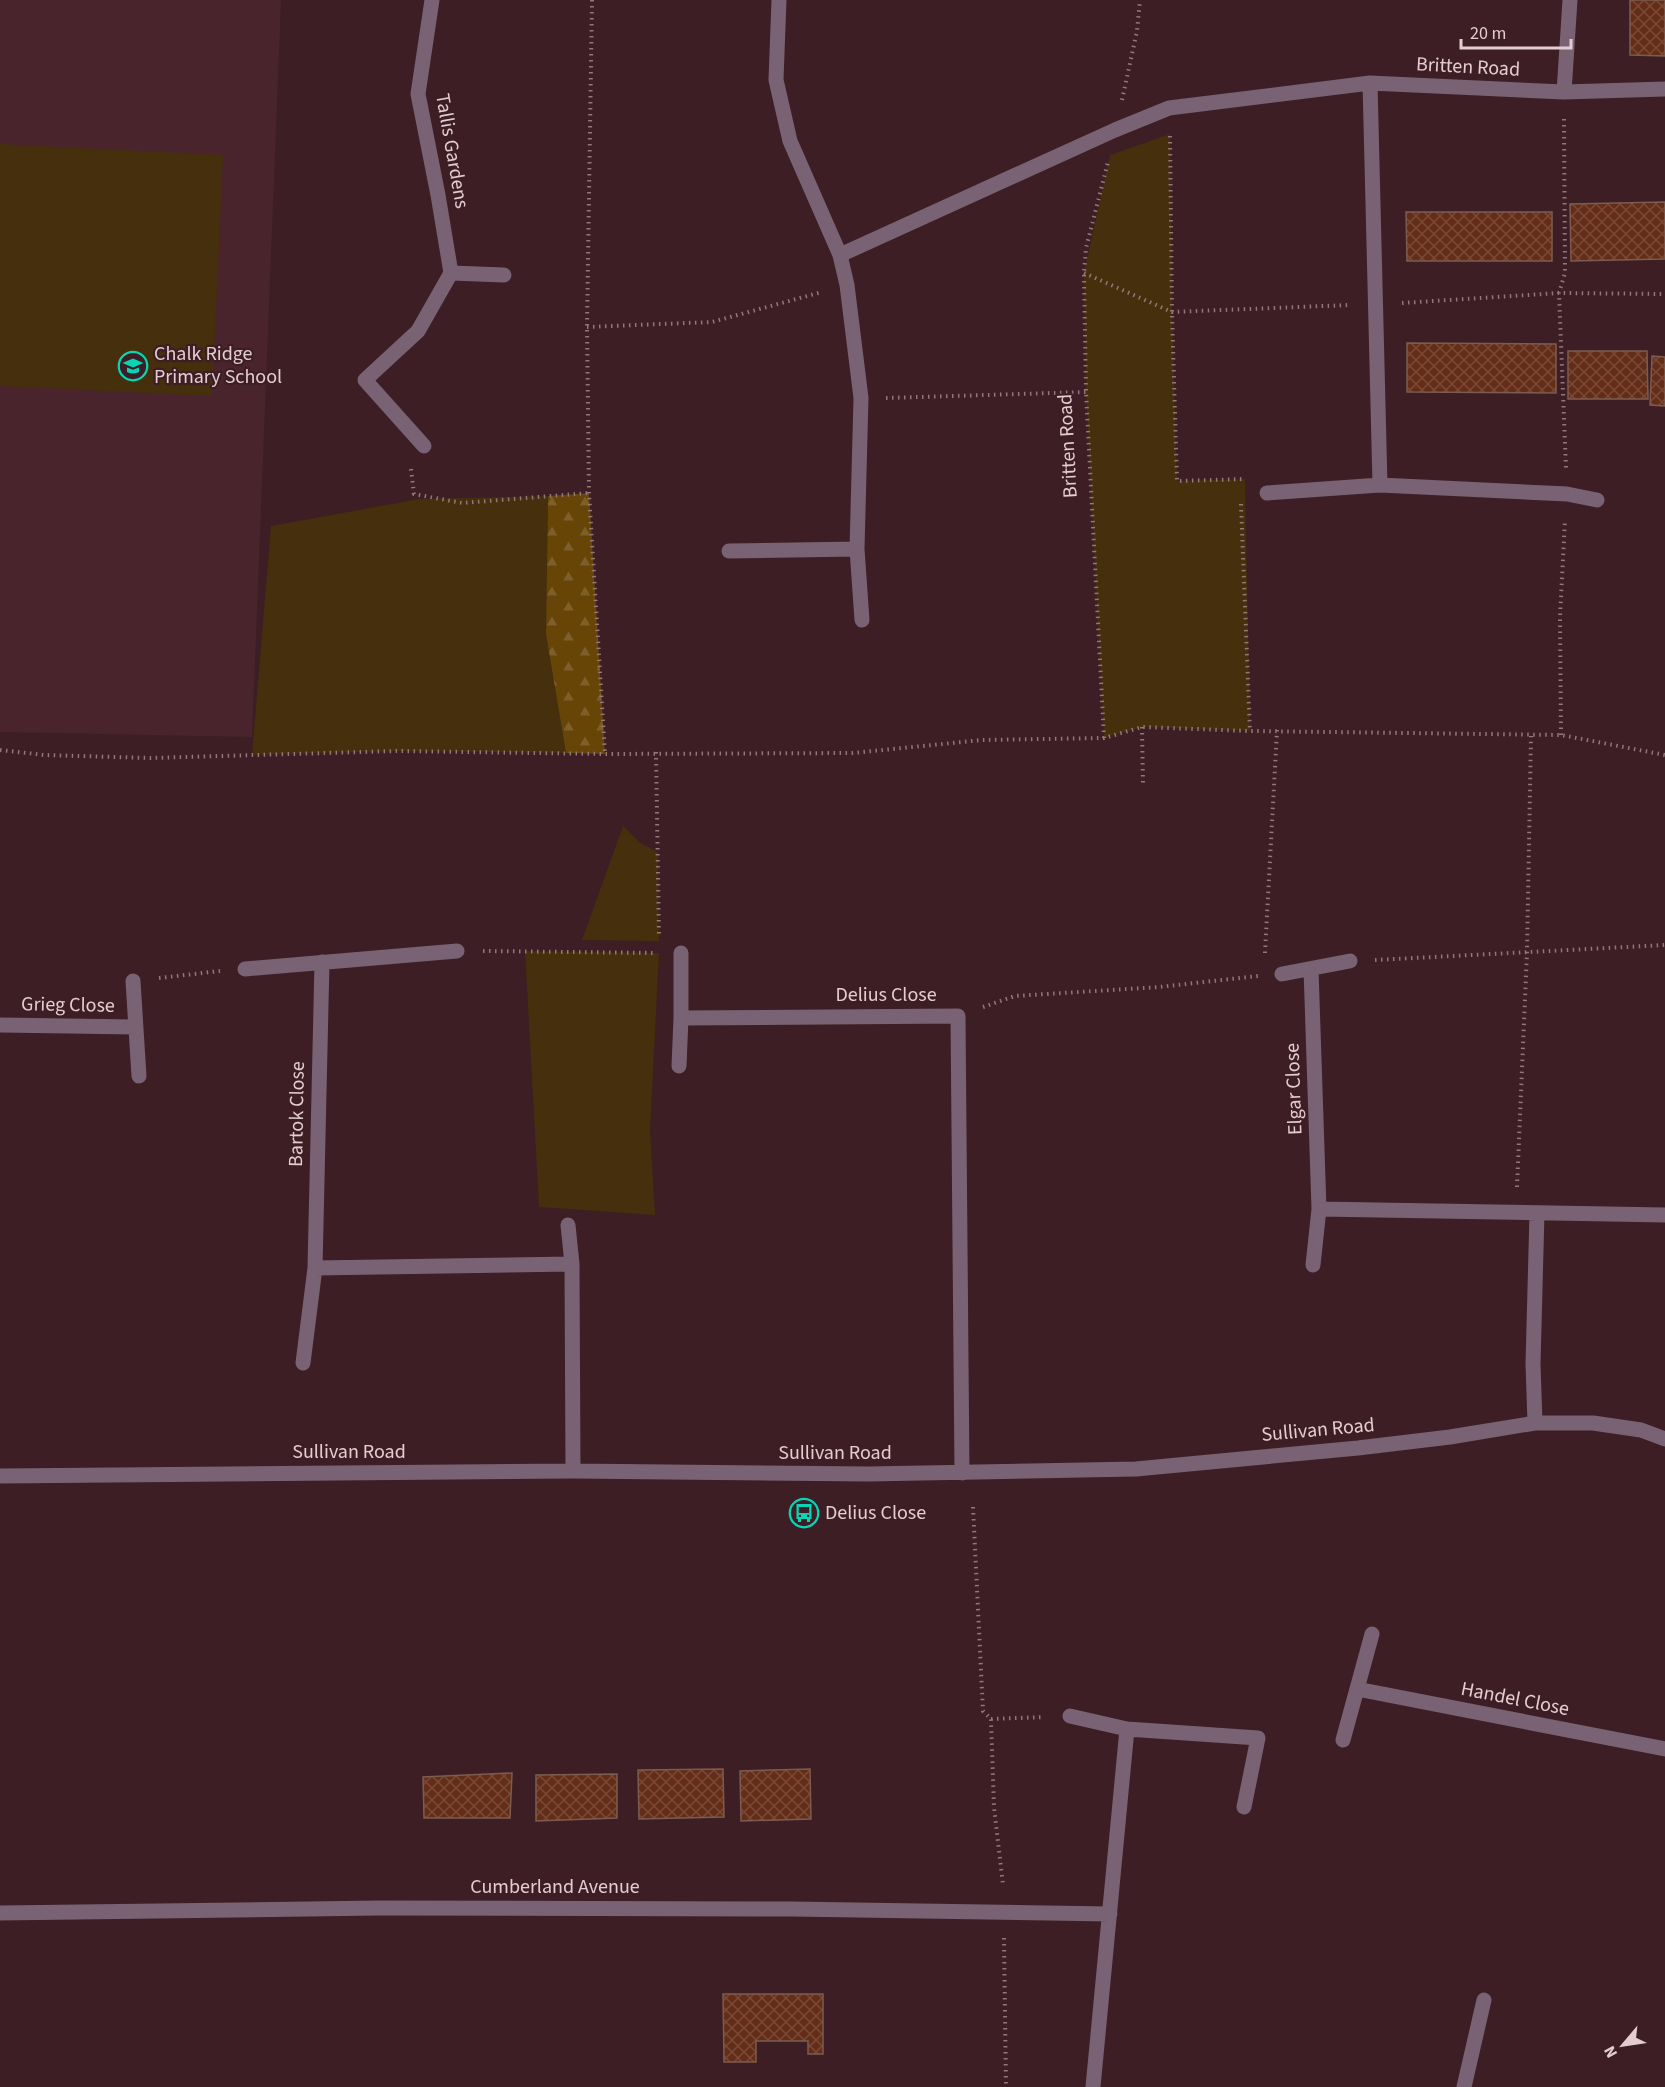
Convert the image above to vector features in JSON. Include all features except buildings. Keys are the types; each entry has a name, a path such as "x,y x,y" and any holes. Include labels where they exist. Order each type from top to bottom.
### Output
{"street":[{"name":"Tallis Gardens","path":"432,0 418,94 438,195 450,273"},
{"path":"779,0 776,81 790,141 840,255 847,285 861,398 857,549 862,620"},
{"path":"1564,92 1570,0"},
{"path":"1370,83 1380,485"},
{"name":"Britten Road","path":"840,255 1115,130 1169,108 1370,83 1564,92 1665,89"},
{"path":"424,446 365,380 418,331 450,273 504,275"},
{"path":"1267,493 1380,485 1567,494 1597,500"},
{"path":"729,552 857,549"},
{"path":"245,969 457,951"},
{"path":"679,1066 681,953"},
{"name":"Bartok Close","path":"303,1364 315,1268 322,962"},
{"path":"1282,974 1350,962"},
{"name":"Elgar Close","path":"1311,969 1319,1209 1313,1265"},
{"name":"Grieg Close","path":"133,981 139,1076"},
{"name":"Delius Close","path":"681,1018 958,1016 962,1473"},
{"name":"Grieg Close","path":"0,1025 135,1027"},
{"path":"1319,1209 1665,1215"},
{"path":"1535,1423 1533,1364 1537,1213"},
{"path":"568,1225 572,1264 573,1471"},
{"path":"315,1268 572,1264"},
{"name":"Sullivan Road","path":"0,1476 573,1471 783,1474 962,1473 1136,1469 1358,1448 1450,1437 1535,1423 1593,1423 1641,1430 1665,1438"},
{"path":"1342,1740 1372,1634"},
{"name":"Handel Close","path":"1357,1689 1665,1749"},
{"path":"1070,1716 1127,1729 1258,1738 1244,1807"},
{"path":"1093,2087 1127,1729"},
{"name":"Cumberland Avenue","path":"0,1912 427,1908 792,1909 1110,1914"},
{"path":"1464,2087 1484,2000"}],"path":[{"path":"592,0 587,327 589,493 604,753"},
{"path":"1121,106 1137,31 1140,0"},
{"path":"1561,735 1560,617 1567,494 1559,293 1565,273 1564,92"},
{"path":"1169,108 1172,312 1178,481 1245,479 1243,490"},
{"name":"Britten Road","path":"1104,738 1086,392 1084,273 1086,248 1110,155"},
{"path":"587,327 712,322 847,285"},
{"path":"861,398 1086,392"},
{"path":"405,427 414,494 462,503 589,493"},
{"path":"1241,501 1250,731"},
{"path":"1142,727 1143,784"},
{"path":"0,750 44,755 150,758 397,751 853,753 982,740 1104,738 1142,727 1250,731 1561,735 1665,755"},
{"path":"1264,975 1277,730"},
{"path":"1516,1212 1527,952 1531,736"},
{"path":"656,752 659,952"},
{"path":"1350,962 1665,945"},
{"path":"457,951 681,953"},
{"path":"133,981 245,969"},
{"path":"958,1016 1015,996 1159,987 1282,974"},
{"path":"974,1507 983,1711 992,1719 1070,1716"},
{"path":"992,1719 994,1807 1004,1885"},
{"path":"1004,1938 1006,2087"}],"shaded area":[{"name":"Chalk Ridge Primary School","path":"0,0 281,0 252,737 0,732"},
{"path":"1170,134 1177,481 1245,479 1250,731 1142,727 1104,738 1086,392 1084,273 1110,155"},
{"path":"0,144 223,155 212,396 0,386"},
{"path":"548,496 546,634 566,753 397,751 252,755 271,526 419,499"},
{"path":"623,826 640,843 658,852 659,941 582,940"},
{"path":"525,951 659,953 650,1130 655,1215 539,1207"}],"green space":[{"path":"589,493 605,754 566,753 546,634 548,496"}],"place":[{"name":"Chalk Ridge Primary School","path":"133,366"},
{"name":"Delius Close","path":"804,1513"}]}
